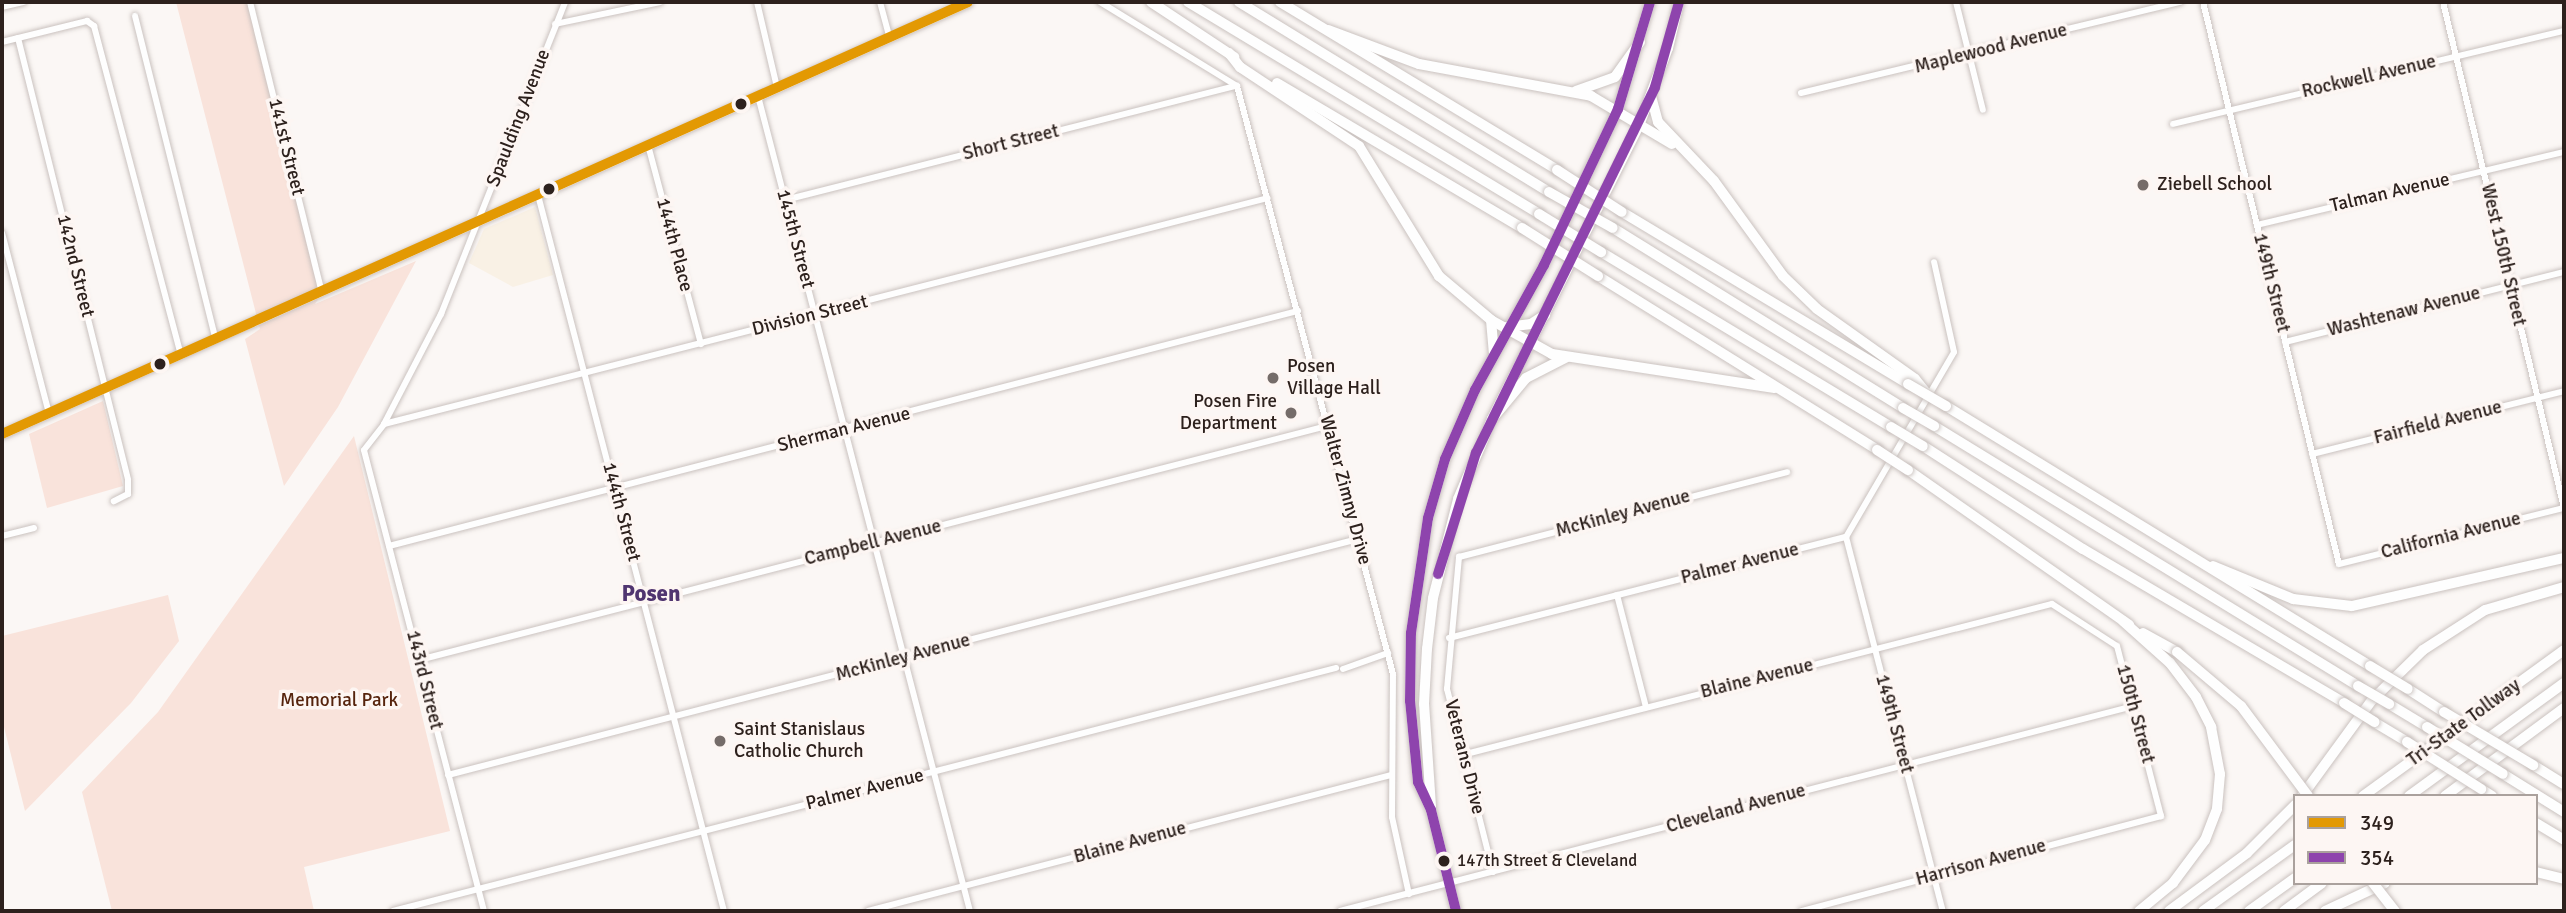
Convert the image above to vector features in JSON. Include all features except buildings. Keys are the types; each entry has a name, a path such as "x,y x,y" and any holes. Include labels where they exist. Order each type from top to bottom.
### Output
{"highway":[{"path":"1151,2 1229,53 1522,228 1877,450 2123,621 2177,652 2241,706 2307,794"},
{"path":"1188,2 1891,426 2083,549 2344,703 2488,794"},
{"path":"1239,2 1549,192 1613,228 2535,794"},
{"path":"1280,2 1622,212 1912,381"},
{"path":"1328,30 1419,64 1602,100 1683,152"},
{"path":"1571,92 1615,77 1640,42"},
{"path":"1229,53 1240,67 1359,145 1439,276 1491,320 1531,342 1567,357 1774,388"},
{"path":"1651,96 1658,122 1683,152 1714,181 1800,294 1928,395 2564,784"},
{"path":"1507,327 1531,324 1545,315"},
{"path":"1491,320 1494,352"},
{"path":"1492,419 1526,378 1567,357"},
{"path":"2200,562 2232,571 2286,597 2335,606 2378,602 2564,558"},
{"path":"2304,794 2396,674 2453,628 2520,598 2564,587"},
{"path":"2123,621 2170,663 2204,712 2220,774 2217,809 2205,840 2162,894 2139,911"},
{"name":"Tri-State Tollway","path":"2366,794 2564,650"},
{"name":"Tri-State Tollway","path":"2412,794 2564,683"},
{"path":"2448,794 2564,708"},
{"path":"2538,796 2564,812"},
{"path":"2169,911 2247,853 2293,807"},
{"path":"2538,824 2564,840"},
{"path":"2203,911 2293,846"},
{"path":"2538,872 2564,879"},
{"path":"2249,911 2293,879"},
{"path":"2284,911 2319,885"},
{"path":"2375,885 2395,911"},
{"path":"2325,911 2381,885"}],"main road":[{"path":"2,435 968,2"},
{"path":"1431,810 1418,782 1410,701 1417,573 1445,459 1494,352 1544,265 1618,109 1650,2"},
{"path":"1456,911 1431,810 1424,704 1433,598 1458,499 1492,419 1640,124 1679,2"}],"street":[{"path":"2,7 23,2"},
{"name":"141st Street","path":"250,2 322,293"},
{"name":"Spaulding Avenue","path":"384,424 441,314 565,2"},
{"path":"555,24 660,2"},
{"path":"757,2 777,87"},
{"path":"880,2 889,36"},
{"path":"1100,2 1237,86"},
{"path":"1956,2 1983,110"},
{"name":"Maplewood Avenue","path":"1801,93 1969,55 2180,2"},
{"name":"149th Street","path":"2203,2 2339,564"},
{"name":"West 150th Street","path":"2443,2 2564,508"},
{"path":"135,16 216,340"},
{"path":"2,42 87,21 94,26 181,356"},
{"name":"Rockwell Avenue","path":"2173,124 2564,31"},
{"name":"142nd Street","path":"18,38 106,390 128,494 114,501"},
{"name":"Walter Zimny Drive","path":"1237,86 1393,674 1392,817 1409,894"},
{"name":"Short Street","path":"785,200 1237,86"},
{"name":"145th Street","path":"758,96 970,911"},
{"name":"144th Place","path":"648,145 701,344"},
{"name":"Talman Avenue","path":"2257,225 2564,152"},
{"name":"144th Street","path":"538,195 724,911"},
{"name":"Division Street","path":"384,424 1268,198"},
{"path":"2,233 5,257 49,414"},
{"path":"1846,537 1946,372 1954,352 1934,262"},
{"name":"Washtenaw Avenue","path":"2285,342 2564,272"},
{"name":"Sherman Avenue","path":"389,546 1298,311"},
{"name":"Fairfield Avenue","path":"2312,454 2564,391"},
{"name":"143rd Street","path":"384,424 364,450 484,911"},
{"name":"Campbell Avenue","path":"419,660 1327,426"},
{"name":"McKinley Avenue","path":"1459,557 1787,472"},
{"name":"California Avenue","path":"2339,564 2564,508"},
{"path":"2,536 34,528"},
{"name":"149th Street","path":"1846,537 1943,911"},
{"name":"Palmer Avenue","path":"1449,638 1846,537"},
{"name":"McKinley Avenue","path":"448,775 674,719 1359,539"},
{"name":"Veterans Drive","path":"1459,557 1449,638 1447,689 1493,872"},
{"path":"1617,595 1646,707"},
{"name":"Blaine Avenue","path":"1462,755 2052,604"},
{"name":"150th Street","path":"2052,604 2117,646 2161,816"},
{"name":"Palmer Avenue","path":"393,911 1340,668 1388,653"},
{"name":"Cleveland Avenue","path":"1340,911 2133,706"},
{"name":"Blaine Avenue","path":"868,911 1391,775"},
{"name":"Harrison Avenue","path":"1801,911 2161,816"}],"shaded area":[{"path":"535,207 553,275 513,287 469,263 484,229"}],"green space":[{"path":"176,2 250,2 322,293 315,304 416,261 338,407 284,486 245,339 260,329"},
{"path":"103,401 123,486 47,508 29,434"},
{"name":"Memorial Park","path":"354,436 450,831 304,867 314,911 112,911 82,792 158,712"},
{"path":"168,595 179,641 131,703 25,811 2,719 2,636"}],"transit line":[{"name":"349","path":"2,434 968,2"},
{"name":"354","path":"1456,911 1431,810 1418,782 1410,701 1411,633 1428,518 1445,459 1475,390 1544,265 1618,109 1650,2"},
{"name":"354","path":"1438,574 1476,453 1655,87 1679,2"}],"place":[{"name":"Ziebell School","path":"2143,185"},
{"name":"Posen Village Hall","path":"1273,378"},
{"name":"Posen Fire Department","path":"1291,413"},
{"name":"Saint Stanislaus Catholic Church","path":"720,741"},
{"name":"147th Street & Cleveland","path":"1444,861"}],"district":[{"name":"Posen","path":"651,594"}]}
